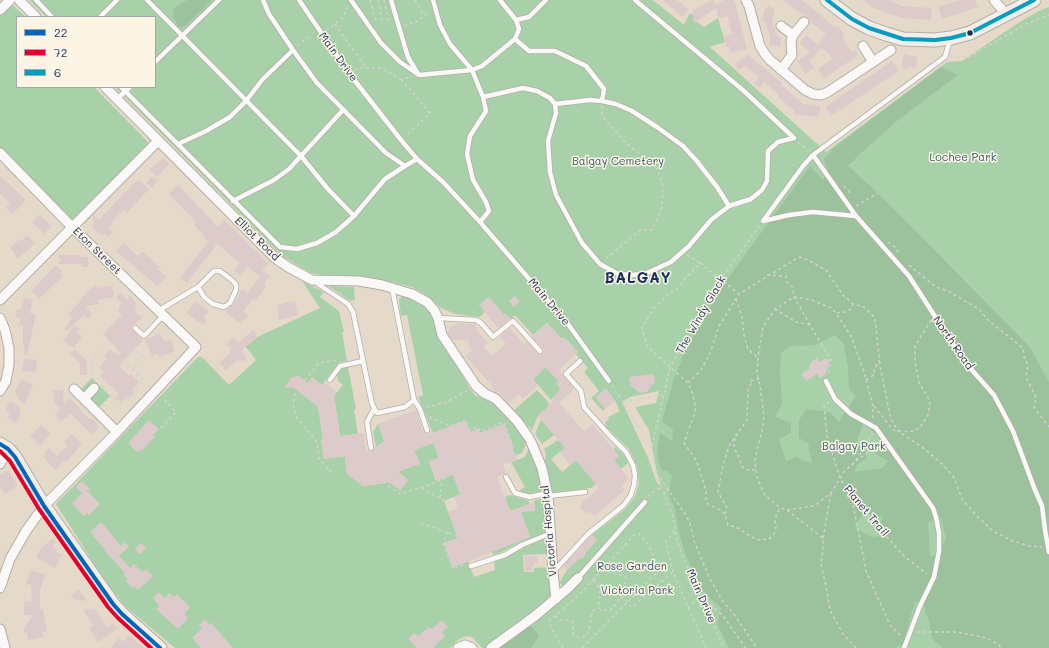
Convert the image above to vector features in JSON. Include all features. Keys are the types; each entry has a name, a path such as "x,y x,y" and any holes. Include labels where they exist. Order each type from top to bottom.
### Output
{"street":[{"path":"0,10 10,0"},
{"path":"19,0 35,16"},
{"path":"746,0 760,46 770,60 781,70 805,90 813,94 821,95 828,92 890,50"},
{"path":"827,0 852,19 869,28 903,39 920,40 951,38 970,33 1034,0"},
{"path":"994,0 1006,14"},
{"path":"781,70 792,55 791,41 793,35 804,22"},
{"path":"781,26 793,35"},
{"path":"863,46 873,62"},
{"name":"Elliot Road","path":"106,88 275,258 288,267 312,280 359,281 412,294 426,302 434,310 438,318 442,335 473,388"},
{"path":"0,300 158,141"},
{"name":"Eton Street","path":"0,153 72,227 196,347 156,391"},
{"path":"0,318 5,330 9,348 6,381 0,391"},
{"path":"84,398 98,385"},
{"name":"Victoria Hospital","path":"473,388 496,399 517,421 530,440 542,468 548,494 556,599"},
{"path":"74,389 118,432"},
{"path":"0,588 10,559 26,531 44,506 118,432 156,391"},
{"path":"4,447 23,469 44,506 113,604 160,648"},
{"path":"0,464 4,447"},
{"path":"491,648 535,616 578,578"},
{"path":"0,630 5,648"}],"lane":[{"path":"36,0 51,16"},
{"path":"101,16 117,0"},
{"path":"148,0 301,156 327,188 354,216"},
{"path":"156,61 219,0"},
{"path":"263,0 269,14 317,82 386,153 405,166"},
{"name":"Main Drive","path":"299,0 348,72 401,140 417,159 443,182 480,222 568,324 609,381"},
{"path":"391,0 408,57 419,75"},
{"path":"433,0 440,25 450,44 472,70 486,111 470,136 467,154 473,180 486,202 489,211 480,222"},
{"path":"352,2 381,43 400,62 419,75 472,70 482,66 515,39 519,29 516,20 500,0"},
{"path":"516,20 529,17 546,0"},
{"path":"635,0 744,91 794,138"},
{"path":"763,221 803,166 813,155 945,57 951,38"},
{"path":"515,39 529,51 555,51 586,66 604,89 602,101"},
{"path":"178,144 206,131 230,117 246,101 262,80 293,50"},
{"path":"122,88 280,247 296,249 317,243 336,232 354,216 385,179 417,159"},
{"path":"117,99 129,88"},
{"path":"482,97 523,88 537,91 550,98 555,104 556,113 548,141 550,172 556,195 582,244 600,264 618,274 633,275 647,273 671,262 683,252 711,220 729,206 751,199 762,190 766,181 768,151 778,142 794,138"},
{"path":"555,104 590,100 602,101 616,104 632,111 683,146 718,187 729,206"},
{"path":"233,201 274,180 289,168 343,110"},
{"name":"North Road","path":"813,155 856,216 909,276 963,360 994,395 1014,431 1034,490 1042,506 1049,549"},
{"path":"763,221 789,215 813,212 856,216"},
{"path":"135,328 144,336 161,313 198,287 214,271 220,271 233,281 236,285 236,290 230,302 224,306 214,304 200,292 198,287"},
{"path":"312,280 348,304 353,312 374,409 377,413 405,407 414,400"},
{"path":"392,288 414,400 420,409 428,430"},
{"path":"438,318 476,320 481,323 493,337 513,321 540,351"},
{"path":"330,380 340,366 363,361"},
{"path":"553,572 588,534 624,505 631,495 634,486 635,476 633,465 626,452 584,407 581,391 566,374 580,361"},
{"path":"826,381 835,399 851,414 876,428 933,508 936,517 939,533 939,551 934,577 920,606 904,648"},
{"path":"371,448 366,422 374,409"},
{"path":"506,477 516,493 530,497 548,494 585,492"},
{"path":"578,578 644,502"},
{"path":"471,566 505,555 522,545 551,533"}],"path":[{"path":"370,0 376,22"},
{"path":"378,0 383,24"},
{"path":"384,0 389,23"},
{"path":"415,0 424,16"},
{"path":"321,34 343,18 346,9 352,2"},
{"path":"399,28 418,21 435,7"},
{"path":"945,57 970,57 1024,25 1049,15"},
{"path":"335,24 366,68"},
{"path":"293,50 308,37"},
{"path":"348,72 361,68 381,68 401,79 430,113 401,140"},
{"path":"401,79 419,75"},
{"path":"600,264 641,230 652,230 662,207 663,187 658,170 623,140 602,116 602,101"},
{"path":"794,138 813,155"},
{"path":"844,186 849,191 850,197"},
{"path":"852,208 878,193"},
{"name":"The Windy Glack","path":"651,446 670,367 719,281 763,221"},
{"path":"882,238 895,247 901,259"},
{"path":"683,252 700,263 739,294"},
{"path":"688,383 701,370 710,353 719,326 739,294 800,257 812,262 827,272 843,295 853,304 864,307 875,318 880,366 891,419 898,431"},
{"path":"905,262 936,287 948,291 979,309 989,321 1023,348 1024,357 1028,365 1026,377 1036,397 1034,407 1049,427"},
{"path":"700,263 678,288 666,296 654,308 642,326 647,346 688,383 693,394 695,412 684,443 696,460 706,490 706,501 709,505 717,508 725,514"},
{"path":"767,276 786,276 787,282 793,288 794,297 832,362 826,381"},
{"path":"823,538 764,494 757,477 755,462 764,416 757,371 763,327 775,309 794,297 812,300 831,308 852,336 873,406 873,420 876,428 855,462"},
{"path":"736,298 742,317 744,335 748,349 758,358"},
{"path":"836,313 845,312 851,309 853,304"},
{"path":"775,309 796,322 811,325"},
{"path":"898,431 910,432 920,428 928,415 930,401 919,383 915,362 915,346 933,315"},
{"path":"123,339 142,358 132,369"},
{"path":"102,349 92,360 92,377 98,385 120,404 126,398 128,400 135,393 133,391 144,380 124,362"},
{"path":"866,380 874,375 874,370 880,358"},
{"path":"305,380 319,363 341,360"},
{"path":"759,379 750,381 751,384 748,390 747,420 729,446 718,492 727,508 725,514 728,525 736,527 757,540 769,539 774,534 776,528 775,520 781,507"},
{"name":"Main Drive","path":"609,381 624,402 651,446 657,474 673,517 675,531 682,553 724,648"},
{"path":"420,409 445,403 473,388"},
{"path":"156,391 176,412 161,428"},
{"path":"295,394 293,404 297,418 317,442 319,459 334,475"},
{"path":"624,402 664,395"},
{"name":"Planet Trail","path":"835,399 824,405 827,436 840,478 852,498 904,556 927,573 928,590"},
{"path":"873,406 894,430 898,431 922,447 940,462 954,477 962,499 993,531 1030,546 1049,549"},
{"path":"422,414 450,426 466,420 470,430 478,427 480,431 504,422 513,446 510,458"},
{"path":"735,436 734,448 742,467 750,471 756,469"},
{"path":"856,648 843,634 830,610 821,564 823,538 831,493 844,472 870,451 887,443"},
{"path":"388,486 400,494 421,488 448,477 445,471 474,460"},
{"path":"506,477 512,468 511,462"},
{"path":"657,474 690,523 694,541 710,579 722,600 733,613 757,648"},
{"path":"440,498 442,480"},
{"path":"644,502 650,494 662,487"},
{"path":"421,488 455,506"},
{"path":"787,510 814,506 831,493"},
{"path":"852,498 866,571 890,625 901,637"},
{"path":"421,523 457,536 474,530"},
{"path":"675,531 666,542 673,572 706,648"},
{"path":"448,532 443,544 453,569 469,563 471,566"},
{"path":"563,648 549,625 549,621 594,580 637,534 639,534 648,544 660,569 582,648"},
{"path":"598,608 610,610 614,607 621,596 626,578 624,575 613,574 605,568"},
{"path":"621,596 632,607 673,572"},
{"path":"555,616 561,620 572,621 574,623 573,634 579,638 586,636 589,630 591,617 594,611 598,608 600,595 600,589 594,580"},
{"path":"688,609 701,596 723,616 746,648"},
{"path":"911,632 957,632 987,638 1001,648"}],"green space":[{"path":"29,0 653,0 684,25 689,14 693,14 694,22 697,22 704,27 718,18 725,42 710,47 826,152 947,62 962,61 1018,23 1049,7 1049,648 482,648 472,637 467,636 459,639 450,648 175,648 126,607 105,581 56,504 198,357 202,357 229,385 256,360 245,346 253,339 320,308 302,281 324,292 320,297 339,311 344,332 342,332 347,361 339,362 322,385 312,378 308,383 292,387 304,388 300,393 318,406 323,439 321,439 324,459 345,456 347,474 363,486 385,483 387,481 400,490 408,480 384,462 420,464 414,450 430,444 432,439 439,458 429,462 436,481 447,477 444,470 462,474 454,477 458,488 479,490 458,495 444,501 458,538 444,543 453,567 468,561 474,577 495,570 495,561 543,539 548,542 547,554 523,555 524,572 534,572 534,568 549,567 551,598 565,587 559,583 567,570 579,558 581,559 585,555 585,553 597,540 592,535 624,510 635,497 639,483 637,466 629,449 606,427 605,422 609,419 608,417 620,411 615,401 606,389 596,397 605,409 603,411 591,398 599,391 584,372 588,368 576,354 578,352 564,337 562,339 547,323 533,335 515,315 510,319 505,313 504,315 489,297 479,305 485,312 479,317 455,314 441,308 426,295 412,287 370,277 329,276 311,273 282,256 116,88 156,88 156,16 45,16","holes":["659,391 656,403 635,407 649,430 657,474 661,486 657,483 648,458 622,402 630,397"]},
{"path":"187,0 212,0 185,26 179,28 173,16 174,8"},
{"path":"8,6 14,6 25,16 16,16 16,88 95,88 148,142 148,147 75,219 69,218 0,149 0,14"},
{"name":"Balgay Park","path":"941,67 958,75 897,121 848,166 878,193 1029,346 1049,382 1049,648 943,648 933,640 929,620 925,613 925,607 915,601 903,644 894,648 729,648 717,624 721,608 704,592 687,558 680,537 675,509 669,495 672,476 667,471 661,471 657,450 660,433 672,441 673,430 662,421 675,376 686,349 723,285 810,166 823,180 828,170 824,159 832,151 831,150","holes":["835,335 844,344 848,367 849,389 856,396 839,422 830,412 806,409 799,420 799,438 808,443 812,464 796,457 786,461 779,439 791,433 791,423 775,417 782,404 780,371 781,353 790,346 815,345","863,424 878,435 885,449 874,453 888,461 883,468 854,472 857,465 867,458 865,451 856,444","864,514 882,516 879,536 873,537 856,529 855,524","941,517 946,539 935,556 930,556 928,522"]},
{"path":"329,286 354,287 355,300 350,301"},
{"path":"407,295 423,303 431,312 448,349 470,389 475,395 484,399 494,400 515,423 527,441 522,453 501,461 485,455 512,445 504,424 480,433 478,429 470,432 465,421 433,433 418,397 423,395 407,315 401,316 399,300 402,296"},
{"path":"348,367 356,409 354,410 358,434 340,436 334,396 343,385 338,381 337,374 342,368"},
{"path":"545,367 561,378 556,383 561,389 551,400 533,379"},
{"path":"92,378 110,396 98,408 92,401 87,390 84,391 81,389"},
{"path":"537,390 549,403 548,407 538,416 532,430 514,410"},
{"path":"541,419 554,435 542,444 535,434"},
{"path":"378,424 388,451 377,449 373,432"},
{"path":"558,440 565,448 551,459 562,472 576,460 596,484 591,488 553,493 545,461 546,455 544,449"},
{"path":"530,446 542,477 544,489 542,491 529,494 521,492 520,490 525,487 511,462 525,457"},
{"path":"616,447 624,455 628,463 618,471 605,468 619,456 613,450"},
{"path":"511,495 529,501 530,511 535,511 534,501 543,498 546,501 547,532 493,555 492,551 530,537 519,508 510,511 505,497"},
{"path":"525,617 539,636 531,648 484,648"}],"building":[{"path":"662,0 677,0 689,9 683,17"},
{"path":"713,0 716,5 723,0 733,0 737,6 736,7 747,49 731,53 729,46 727,47 724,37 732,34 727,16 719,19 716,8 694,23 693,11"},
{"path":"782,0 802,0 836,28 838,26 844,35 842,37 852,52 855,50 859,55 824,78 818,69 832,59 828,53 821,48 810,61 814,68 805,74 797,61 810,52 800,43 806,35 818,45 826,34 810,22 810,19"},
{"path":"863,0 887,0 901,6 932,8 931,20 902,18 874,8"},
{"path":"960,0 975,0 978,7 942,19 938,7"},
{"path":"768,4 775,10 772,22 778,37 781,38 780,47 769,45 770,37 765,21 762,21 765,8 767,8"},
{"path":"904,54 918,57 915,68 909,66 908,69 901,68"},
{"path":"748,55 782,83 781,85 804,104 820,106 819,117 793,114 795,111 778,97 779,95 764,82 760,88 754,83 759,77 745,66 739,70 735,64"},
{"path":"892,61 899,71 831,116 825,107"},
{"path":"163,158 169,164 157,177 149,170"},
{"path":"0,176 25,199 25,202 12,214 6,207 10,203 0,194"},
{"path":"153,176 158,181 152,188 146,183"},
{"path":"137,180 141,181 149,189 127,213 124,209 112,222 113,224 109,228 113,232 108,237 105,233 102,236 91,226 94,224 93,215 99,220"},
{"path":"178,185 218,227 224,219 269,264 262,270 270,276 264,284 266,286 256,301 253,299 243,311 248,315 241,324 225,312 233,305 242,289 247,293 260,277 248,267 241,276 234,271 240,263 217,244 187,283 180,278 208,242 203,237 205,236 194,225 196,222 169,194"},
{"path":"39,215 48,222 51,227 44,234 32,222"},
{"path":"27,235 35,243 18,259 10,247 20,239 21,241"},
{"path":"124,243 138,256 142,251 160,267 158,269 166,277 157,286 116,251"},
{"path":"58,255 79,255 79,257 88,257 88,267 81,267 81,264 57,264 61,260"},
{"path":"56,265 62,272 60,274 63,276 39,299 31,291"},
{"path":"96,284 97,288 112,286 114,297 98,300 99,304 85,306 93,314 88,319 84,315 66,331 64,330 72,318 69,314 82,299 81,298"},
{"path":"120,293 127,299 130,296 137,304 134,307 137,309 135,311 142,318 132,325 131,328 143,340 119,366 129,376 131,374 139,382 131,391 133,393 121,402 115,397 119,394 100,376 104,372 99,367 107,359 104,356 110,350 119,356 121,353 103,334 122,315 118,308 122,304 116,297"},
{"path":"515,296 520,301 514,307 509,301"},
{"path":"489,297 504,315 505,313 510,319 498,328 479,305"},
{"path":"24,298 33,300 30,313 36,315 27,355 25,354 23,346 23,326 20,326 20,318 15,317 17,309 21,310"},
{"path":"195,301 209,311 204,317 207,320 203,325 186,313"},
{"path":"295,301 298,315 279,320 277,305"},
{"path":"456,323 476,324 476,329 488,343 484,347 492,356 506,344 500,337 510,328 524,344 527,342 539,355 543,353 544,350 532,337 547,323 562,339 564,337 578,352 559,370 574,389 559,403 584,431 593,424 619,456 614,460 629,479 621,486 625,490 594,516 590,511 586,514 580,507 583,504 582,502 599,488 576,460 570,465 560,452 565,448 538,416 550,405 560,388 556,383 558,381 545,367 533,379 538,385 523,399 519,394 508,403 498,391 497,393 495,392 492,388 493,387 465,356 473,350 469,346 469,341 452,339 448,333 449,328 456,325"},
{"path":"74,325 80,329 77,333 82,336 74,348 63,341"},
{"path":"254,330 257,338 241,350 246,356 246,361 237,360 226,370 219,363 231,352 229,351 231,349 227,344 233,338 238,343"},
{"path":"160,333 163,341 165,340 166,342 171,340 175,351 159,357 158,353 152,356 145,340"},
{"path":"75,349 87,361 87,375 80,375 80,363 70,353"},
{"path":"817,358 819,362 825,359 830,360 826,374 820,378 817,374 806,381 801,374 809,369 811,362"},
{"path":"24,359 37,360 35,372 22,371"},
{"path":"654,374 655,383 647,392 640,393 631,386 629,377"},
{"path":"299,376 308,383 312,377 322,385 324,382 337,392 334,396 340,436 364,433 366,452 373,451 375,447 384,441 378,424 416,410 423,431 427,434 430,433 431,429 433,433 465,421 470,432 478,429 480,433 504,424 517,460 503,465 506,473 497,477 510,511 534,502 535,511 521,512 530,537 453,567 444,543 458,538 448,512 458,508 454,497 460,494 453,475 436,481 429,461 439,458 433,443 414,450 420,464 398,472 408,480 400,490 389,482 363,486 347,474 345,456 324,459 321,439 323,439 318,406 292,387 284,388 292,377"},
{"path":"21,379 33,385 25,404 19,400 15,392"},
{"path":"606,389 615,401 605,409 596,397"},
{"path":"53,390 63,390 64,404 70,398 90,420 92,418 99,428 92,435 71,414 61,421 55,415 60,408 54,402"},
{"path":"10,401 19,406 21,415 16,423 7,417 10,413 5,410"},
{"path":"149,420 159,429 153,435 155,437 141,451 140,450 137,452 128,443"},
{"path":"41,425 51,434 40,445 30,436"},
{"path":"71,434 82,444 67,461 65,460 55,470 43,457 45,455 44,453 49,448 57,456 67,446 64,442"},
{"path":"8,470 18,486 5,494 0,487 0,475"},
{"path":"82,481 90,489 87,491 100,504 89,515 87,513 84,516 72,504 82,493 76,487"},
{"path":"102,523 121,546 125,542 129,547 119,556 130,568 134,564 142,572 146,569 153,576 138,590 134,586 132,588 125,580 127,579 123,574 125,573 90,532"},
{"path":"592,535 597,540 584,553 585,554 581,559 579,558 567,570 563,566"},
{"path":"53,538 56,542 53,548 57,549 56,552 62,554 55,568 36,558 40,549"},
{"path":"141,543 146,548 140,554 135,549"},
{"path":"525,556 537,556 538,563 534,563 534,566 532,566 532,571 525,571"},
{"path":"30,570 45,574 40,591 40,609 43,609 47,631 42,632 43,637 28,640 27,633 24,632 24,628 33,615 24,615 24,601 32,602 31,585 26,584"},
{"path":"79,590 87,601 73,599 71,595"},
{"path":"159,592 165,598 169,593 174,597 177,594 190,607 184,614 188,618 178,629 156,609 159,606 153,598"},
{"path":"83,609 93,611 95,609 107,627 113,623 117,629 98,642 89,628 93,625"},
{"path":"205,619 209,624 211,623 233,648 201,648 192,638 202,628 199,625"},
{"path":"442,620 448,627 442,632 445,636 433,648 417,648 408,639 414,633 418,636 429,627 432,629"},
{"path":"129,635 144,648 110,648 119,638 123,642"}],"transit line":[{"name":"6","path":"827,0 852,19 869,28 903,39 935,40 970,33 1034,0"},
{"name":"22","path":"0,444 8,449 15,457 44,506 113,604 160,648"},
{"name":"72","path":"0,451 10,461 39,509 108,607 151,648"}],"district":[{"name":"BALGAY","path":"638,278"}],"park label":[{"name":"Lochee Park","path":"963,158"},
{"name":"Balgay Cemetery","path":"618,162"},
{"name":"Rose Garden","path":"632,567"},
{"name":"Victoria Park","path":"637,591"}]}
